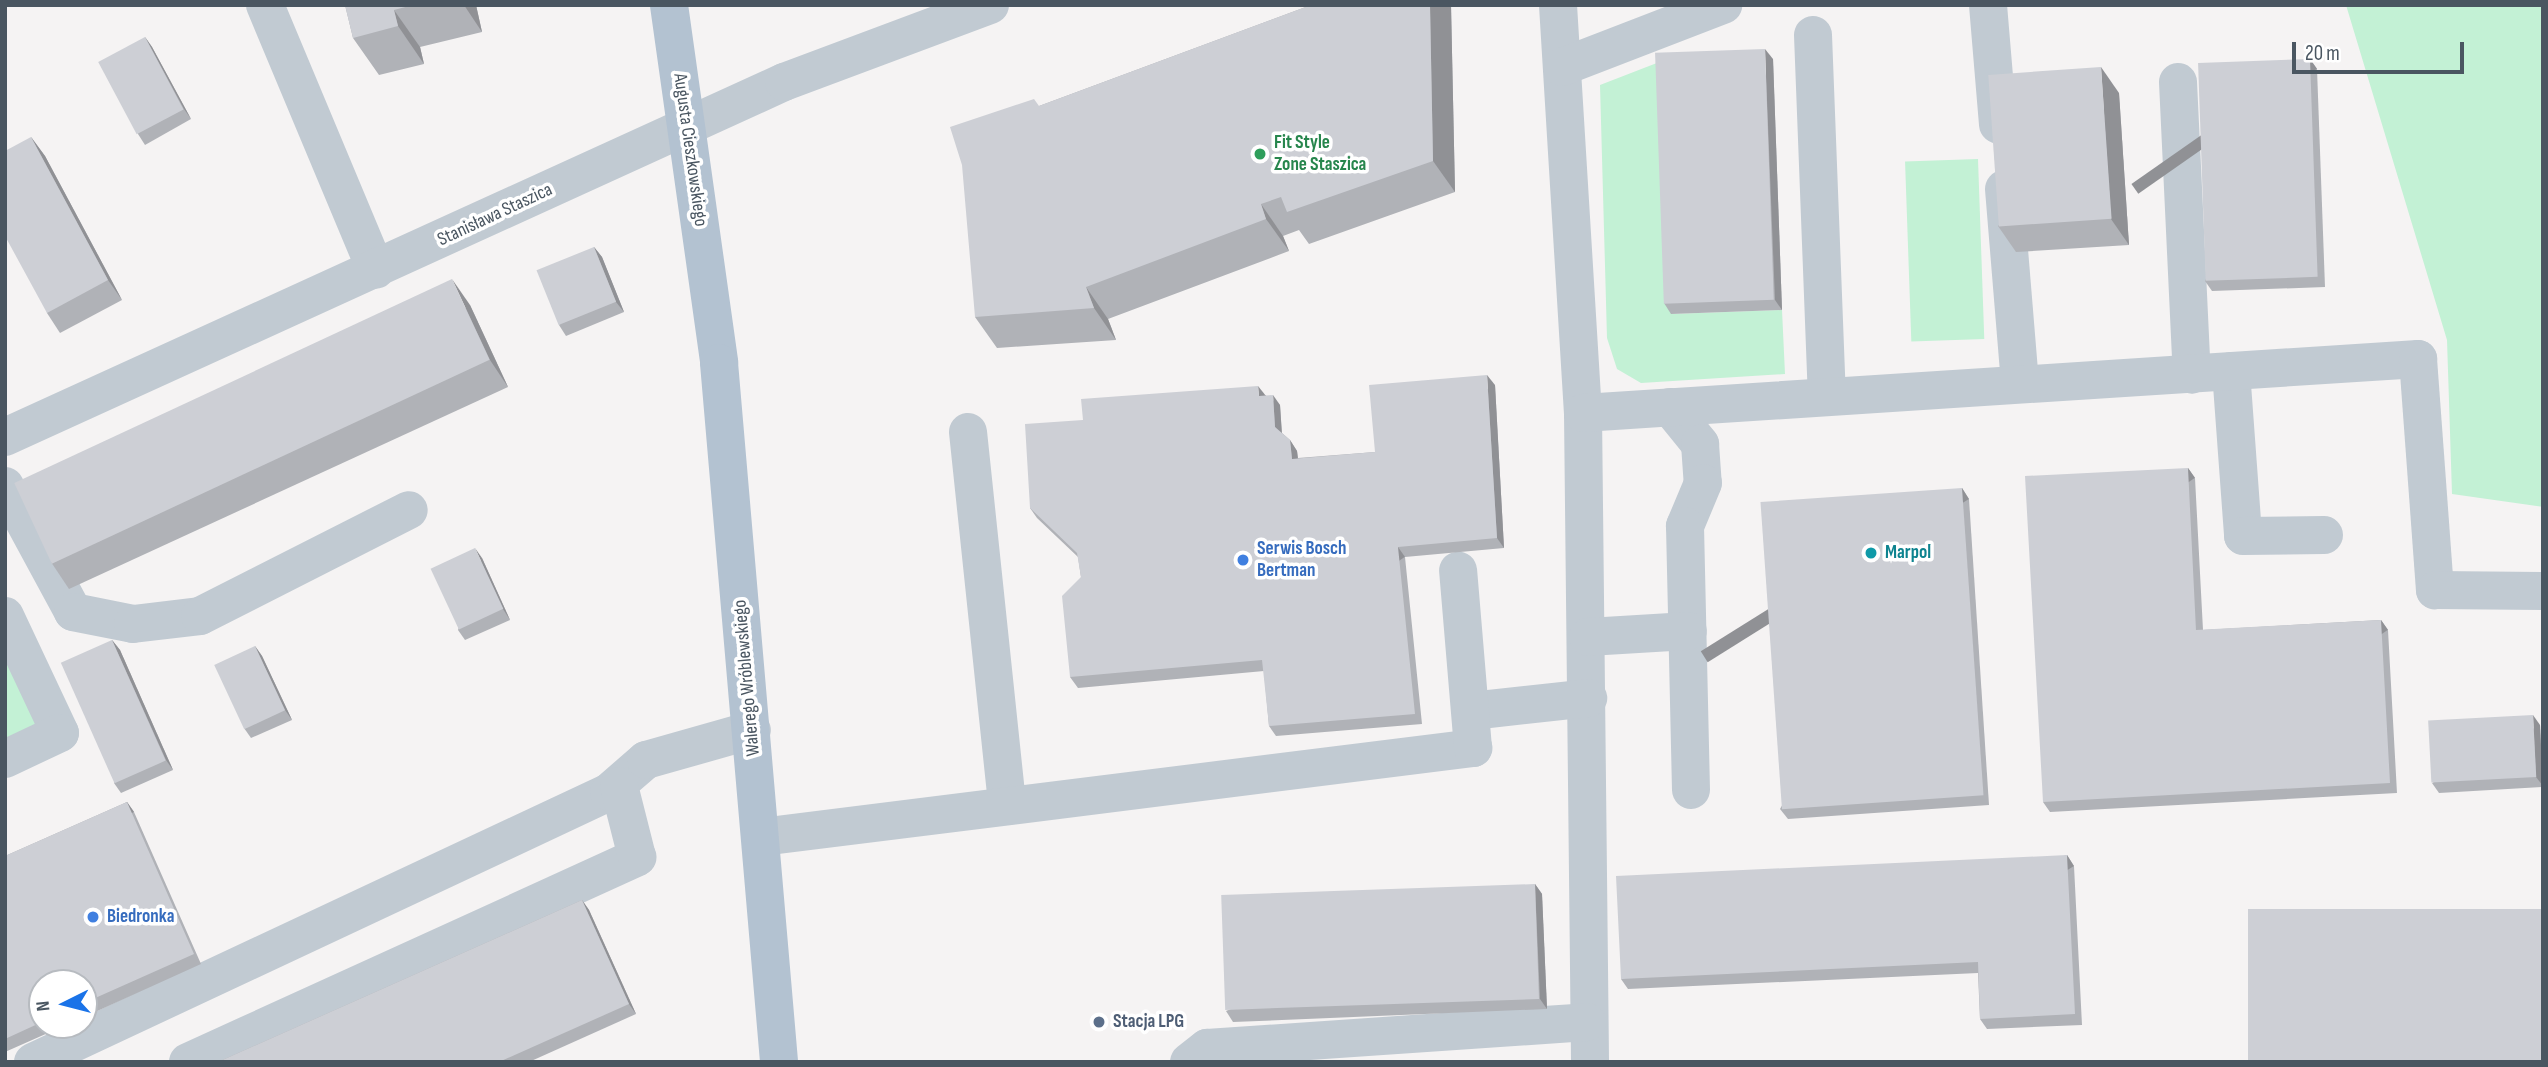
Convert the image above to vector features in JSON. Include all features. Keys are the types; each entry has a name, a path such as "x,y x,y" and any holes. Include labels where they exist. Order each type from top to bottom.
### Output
{"main road":[{"name":"Augusta Cieszkowskiego","path":"668,5 712,295"},
{"name":"Walerego Wróblewskiego","path":"712,295 762,837 779,1062"}],"street":[{"path":"265,5 376,270"},
{"name":"Stanisława Staszica","path":"5,438 936,15 990,5"},
{"path":"1558,5 1583,413 1588,638 1587,1021 1590,1062"},
{"path":"1562,67 1723,5"},
{"path":"1988,5 2021,382"},
{"path":"1813,35 1827,396"},
{"path":"2178,82 2192,374"},
{"path":"1583,413 2021,382 2418,359 2435,590 2543,591"},
{"path":"2231,371 2243,536 2324,535"},
{"path":"1670,407 1700,444 1703,483 1685,526 1691,790"},
{"path":"968,432 1007,806"},
{"path":"5,486 74,611 133,624 200,616 410,510"},
{"path":"762,837 1474,748 1458,571"},
{"path":"5,616 60,733 5,759"},
{"path":"1588,638 1688,631"},
{"path":"1471,711 1588,698"},
{"path":"33,1062 619,786 646,760 752,730"},
{"path":"188,1062 637,857 619,786"},
{"path":"1189,1062 1207,1048 1587,1021"},
{"path":"1587,1021 1617,1062"}],"green space":[{"path":"2346,5 2543,5 2543,507 2452,494 2447,340"},
{"path":"1662,61 1672,314 1782,310 1785,374 1641,383 1617,369 1607,338 1600,85"},
{"path":"1978,159 1984,339 1911,341 1905,162"},
{"path":"5,628 52,737 5,759"}],"building":[{"path":"345,5 413,5 394,10 398,26 353,38"},
{"path":"1311,5 1430,5 1433,161 1287,212 1281,197 1261,204 1266,219 1086,287 1094,308 975,317 962,165 950,127 1034,99 1039,106"},
{"path":"145,37 183,109 137,134 98,62"},
{"path":"1765,49 1774,300 1664,304 1655,53"},
{"path":"2310,59 2318,277 2206,281 2198,63"},
{"path":"2101,67 2112,219 1999,227 1988,75"},
{"path":"31,137 108,280 47,313 5,236 5,151"},
{"path":"594,247 616,302 559,325 537,270"},
{"path":"452,279 490,360 52,564 14,483"},
{"name":"Serwis Bosch Bertman","path":"1487,375 1497,538 1398,547 1415,714 1269,726 1262,660 1070,677 1062,596 1081,577 1077,553 1030,508 1025,424 1083,420 1081,399 1258,386 1259,396 1273,395 1275,427 1290,440 1292,459 1375,452 1369,385"},
{"path":"2188,468 2196,630 2381,620 2390,783 2043,802 2025,476"},
{"path":"1962,488 1983,795 1782,809 1760,502"},
{"path":"475,548 503,609 459,629 431,569"},
{"path":"112,640 166,761 115,783 61,663"},
{"path":"255,646 285,710 244,729 214,665"},
{"path":"2533,715 2536,777 2431,782 2428,720"},
{"name":"Biedronka","path":"127,802 194,954 98,997 98,969 28,969 28,1028 5,1039 5,856"},
{"path":"2067,855 2075,1014 1980,1019 1978,962 1621,979 1616,876"},
{"path":"1535,884 1539,999 1225,1010 1221,895"},
{"path":"582,900 629,1004 499,1062 218,1062"},
{"path":"2248,909 2543,909 2543,1062 2248,1062"}],"place":[{"name":"Fit Style Zone Staszica","path":"1260,154"},
{"name":"Marpol","path":"1871,553"},
{"name":"Serwis Bosch Bertman","path":"1243,560"},
{"name":"Biedronka","path":"93,917"},
{"name":"Stacja LPG","path":"1099,1022"}]}
